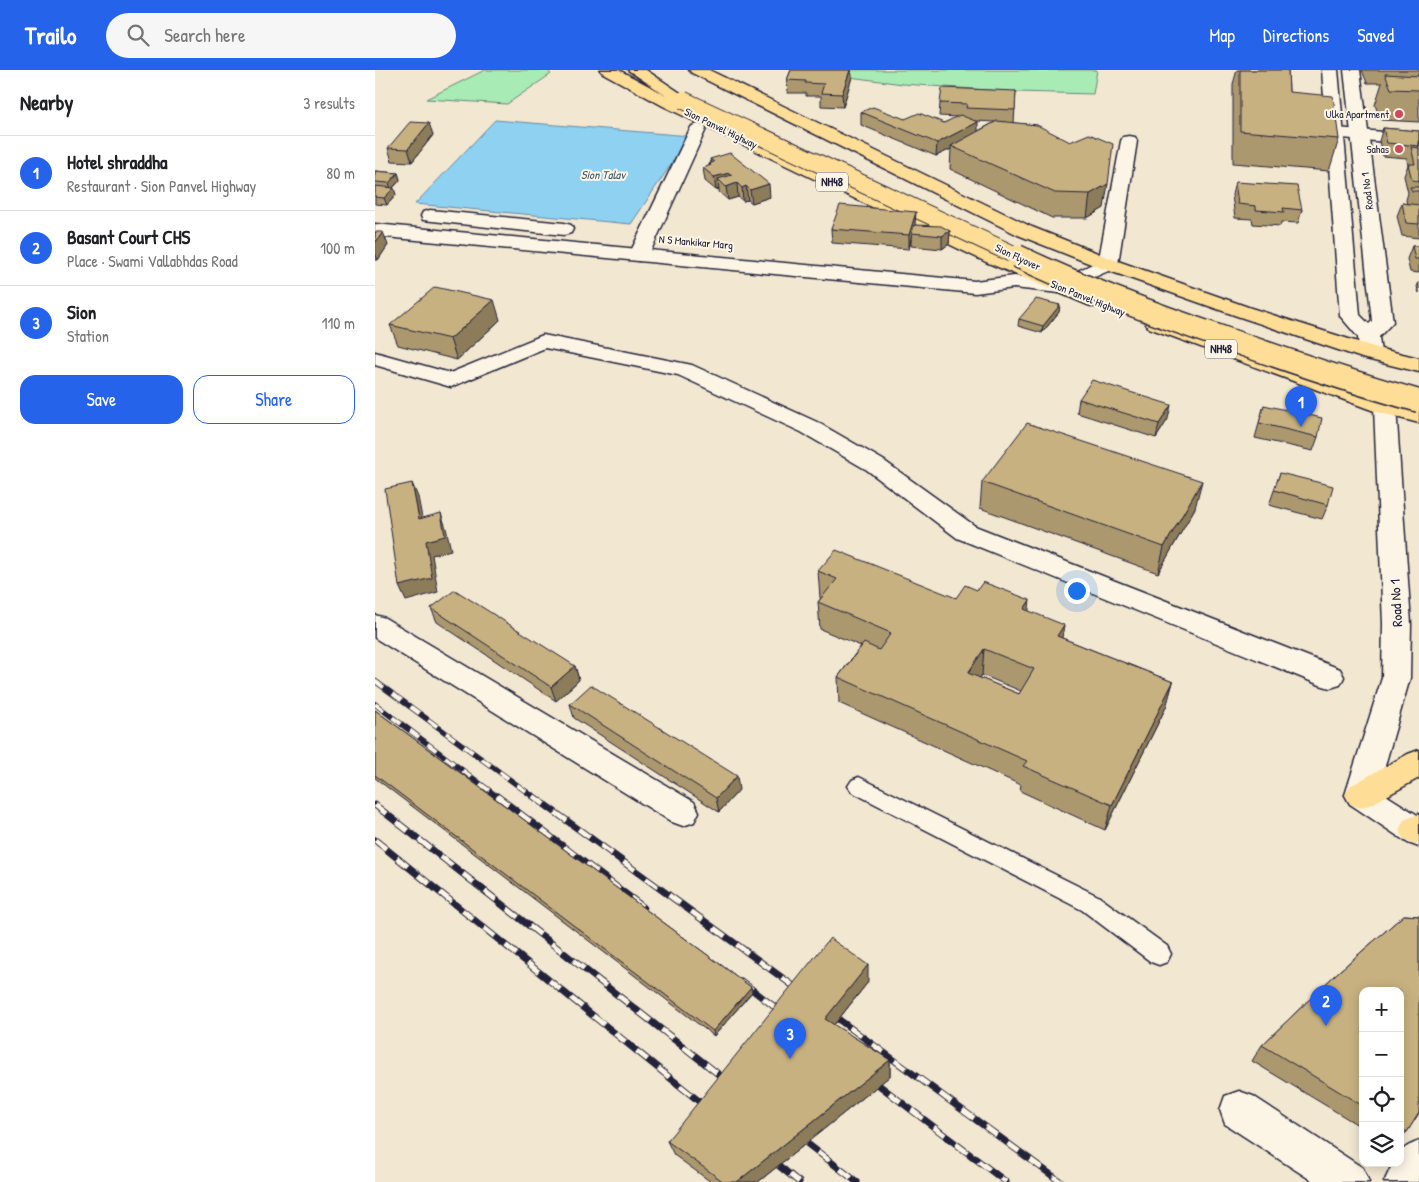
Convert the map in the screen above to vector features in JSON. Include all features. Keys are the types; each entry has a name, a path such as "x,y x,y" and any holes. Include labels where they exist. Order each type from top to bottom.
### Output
{"main road":[{"name":"Sion Panvel Highway","path":"608,70 669,103 857,194 980,265 1059,287 1212,346 1385,407 1419,416"},
{"name":"Sion Flyover","path":"636,70 683,100 1047,270 1167,318 1344,380 1419,401"},
{"name":"Sion Flyover","path":"652,70 697,94 1057,266 1377,382 1419,393"},
{"path":"697,70 1025,231 1108,264 1244,312 1369,344 1419,365"},
{"name":"Road No 1","path":"1330,70 1337,133 1350,316 1369,344 1383,322 1352,70"},
{"path":"639,256 698,129"},
{"path":"1337,133 1419,140"},
{"path":"1108,264 1129,141"},
{"path":"857,194 905,172"},
{"path":"414,215 579,231"},
{"name":"N S Mankikar Marg","path":"375,230 975,287 1014,282 1059,287"},
{"name":"N S Mankikar Marg","path":"628,235 667,239"},
{"path":"1059,287 1108,264"},
{"name":"N S Mankikar Marg","path":"980,265 1014,282"},
{"path":"375,358 451,380 543,341 684,370 809,427 875,465 966,532 1330,677"},
{"name":"Road No 1","path":"1361,795 1396,678 1397,624 1385,407"},
{"path":"375,625 683,812"},
{"path":"1418,830 1361,795 1419,763"},
{"path":"1239,1110 1349,1182"},
{"path":"1404,1182 1419,1161"}],"lane":[{"path":"859,786 1090,903 1159,954"}],"green space":[{"path":"485,70 547,70 551,74 507,104 426,99"},
{"path":"796,70 1097,70 1093,94 1016,92 903,84"}],"water":[{"name":"Sion Talav","path":"495,120 690,136 631,224 415,204"}],"building":[{"path":"791,70 850,70 842,94 821,93 824,84 787,80"},
{"path":"1240,70 1288,70 1289,92 1333,96 1339,139 1240,131"},
{"path":"1385,74 1419,76 1419,90 1391,89"},
{"path":"942,88 1016,91 1015,110 966,108 967,104 940,103"},
{"path":"873,107 905,119 919,113 944,123 960,115 978,122 937,143 861,112"},
{"path":"997,121 1037,125 1070,142 1089,134 1113,144 1108,184 1090,194 1055,193 951,146"},
{"path":"410,122 429,123 408,149 388,148"},
{"path":"1383,128 1419,131 1419,146 1387,143"},
{"path":"1411,147 1419,148 1419,181 1412,180 1408,164 1415,164"},
{"path":"730,153 769,184 750,190 746,186 742,188 737,183 726,187 718,179 732,175 729,173 714,177 703,168 714,162 710,159"},
{"path":"375,171 398,173 389,183 375,182"},
{"path":"1235,182 1297,186 1302,210 1283,208 1284,212 1256,210 1256,206 1238,204"},
{"path":"375,186 394,188 384,198 375,197"},
{"path":"1410,187 1419,187 1419,191 1412,191"},
{"path":"1402,203 1419,205 1419,224 1406,223"},
{"path":"840,205 916,212 909,235 831,229"},
{"path":"914,225 941,226 950,231 942,236 912,233"},
{"path":"375,232 383,232 375,243"},
{"path":"1412,246 1419,246 1419,259 1415,259"},
{"path":"435,287 494,300 450,339 390,325"},
{"path":"1036,299 1060,305 1043,326 1019,319"},
{"path":"1092,380 1171,405 1159,424 1079,399"},
{"path":"1264,405 1322,418 1318,437 1259,423"},
{"path":"1027,423 1202,481 1164,547 982,482"},
{"path":"1280,473 1333,486 1328,505 1274,490"},
{"path":"412,483 419,519 441,513 445,536 426,541 432,578 399,586 385,489"},
{"path":"836,550 956,598 965,585 977,590 983,582 1030,600 1024,609 1064,625 1057,636 1173,682 1112,805 1023,766 1027,761 838,677 864,643 879,650 891,633 818,602 837,579 818,571","holes":["984,649 1034,669 1019,694 968,673"]},
{"path":"455,590 575,666 551,687 431,608"},
{"path":"591,685 737,776 716,798 570,704"},
{"path":"375,710 751,987 713,1031 375,775"},
{"path":"1404,915 1419,916 1419,1113 1407,1132 1404,1130 1404,987 1359,987 1359,1104 1262,1045 1337,973"},
{"path":"830,938 868,965 825,1019 890,1060 737,1182 724,1182 667,1141"}],"railway":[{"path":"375,681 535,798"},
{"path":"375,704 499,798"},
{"path":"497,796 643,907"},
{"path":"533,796 803,993"},
{"path":"375,805 731,1084"},
{"path":"375,840 710,1110"},
{"path":"741,981 785,1015"},
{"path":"827,1011 1061,1182"},
{"path":"867,1076 1006,1182"},
{"path":"796,1135 857,1182"},
{"path":"768,1157 799,1182"}],"place":[{"name":"Ulka Apartment","path":"1399,114"},
{"name":"Sahas","path":"1399,149"},
{"name":"Hotel shraddha","path":"1301,427"},
{"name":"Basant Court CHS","path":"1326,1026"},
{"name":"Sion","path":"790,1059"}]}
